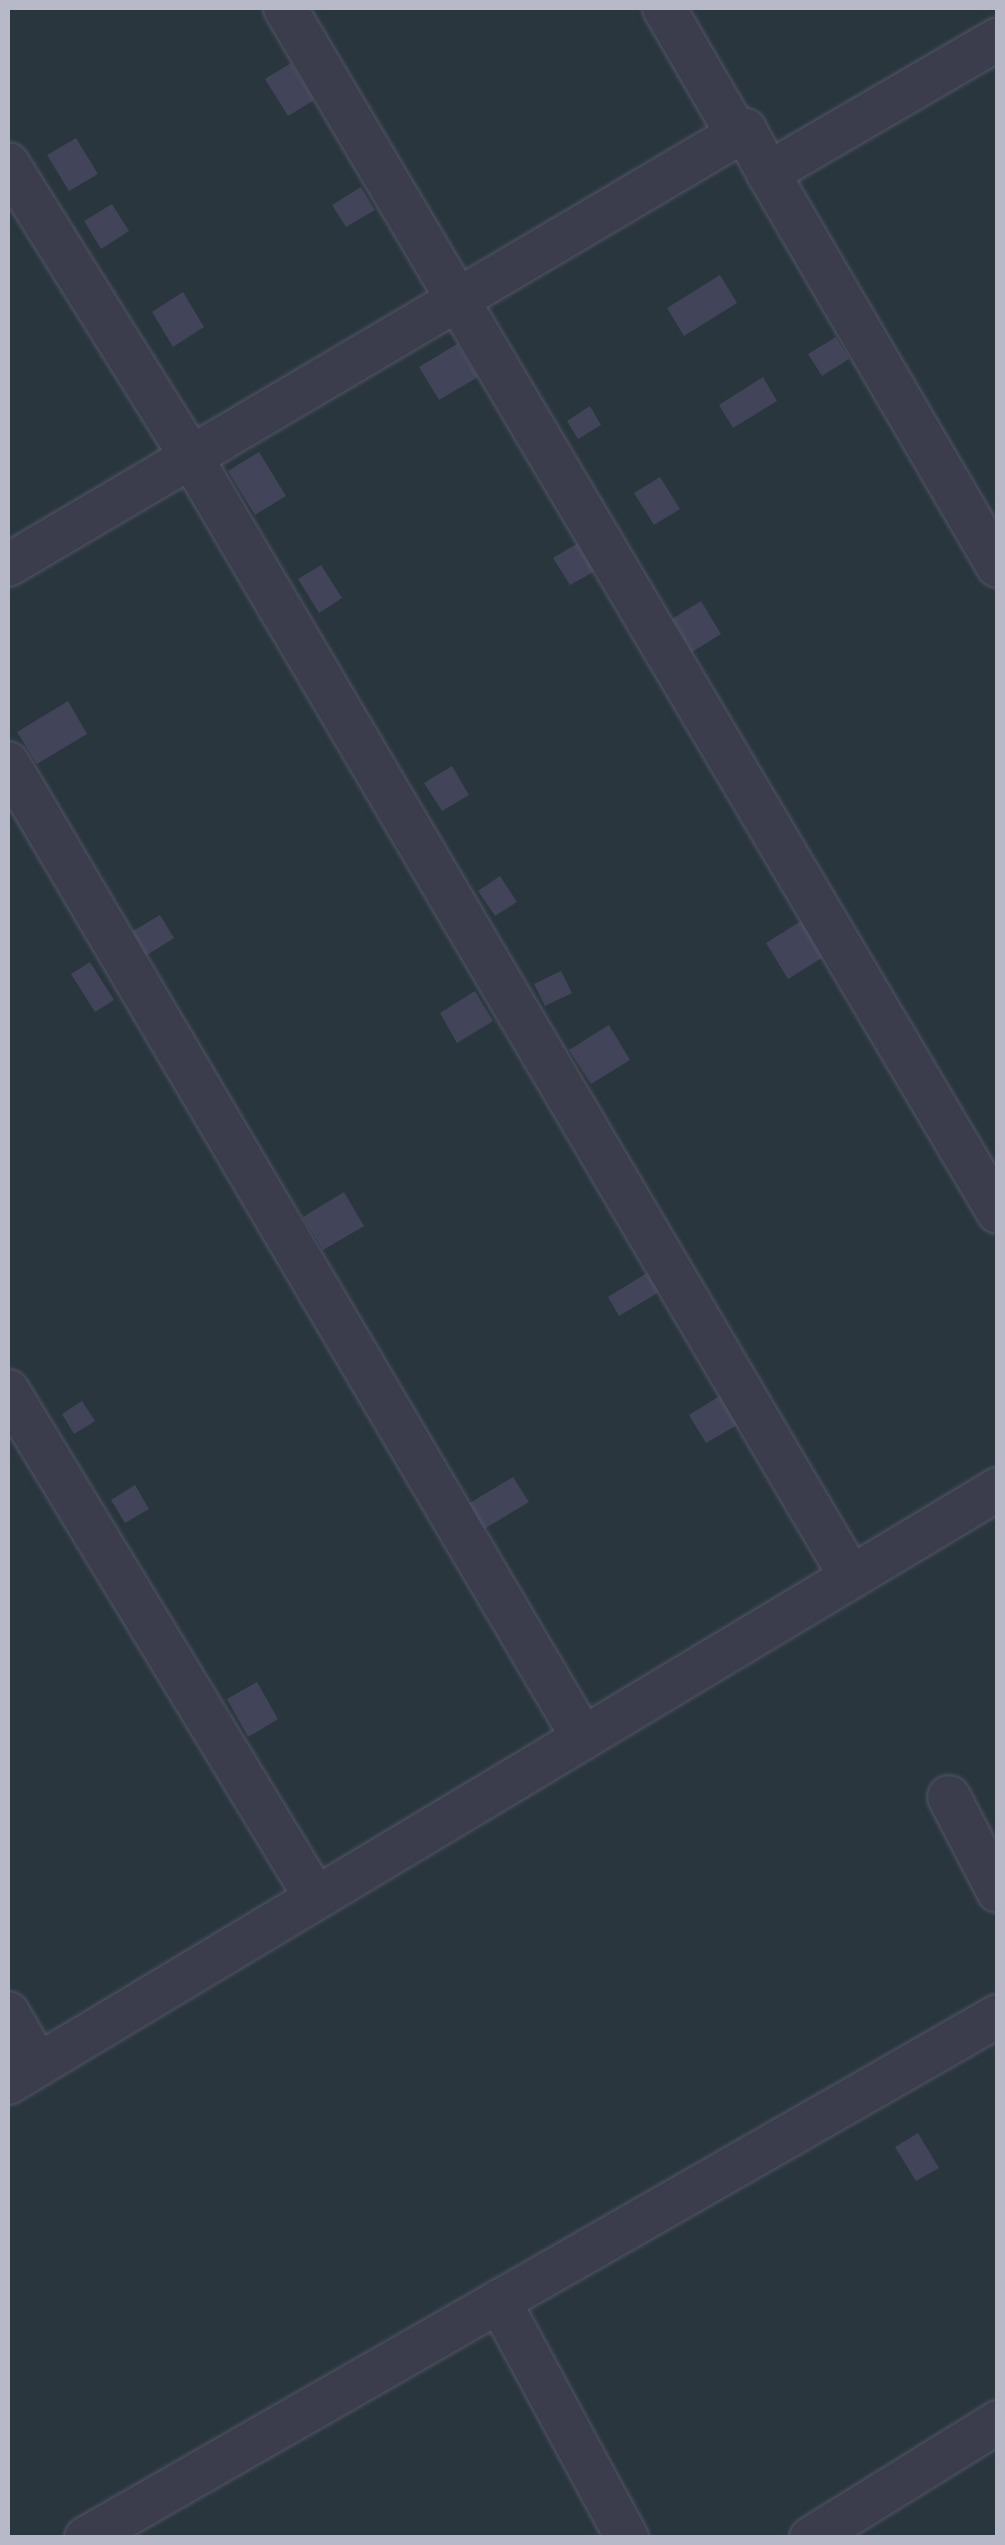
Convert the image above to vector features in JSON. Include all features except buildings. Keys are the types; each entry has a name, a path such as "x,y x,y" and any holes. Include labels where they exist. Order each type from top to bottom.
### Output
{"street":[{"path":"286,8 464,296 998,1212"},
{"path":"664,8 737,134"},
{"path":"768,173 998,39"},
{"path":"8,565 745,130 998,566"},
{"path":"8,164 190,457 850,1577"},
{"path":"8,763 583,1738"},
{"path":"8,1391 316,1898"},
{"path":"8,2013 23,2074 998,1489"},
{"path":"949,1797 998,1892"},
{"path":"86,2538 998,2016"},
{"path":"499,2301 627,2538"},
{"path":"811,2538 998,2422"}],"shaded area":[{"path":"8,8 997,8 997,2537 8,2537"}]}
